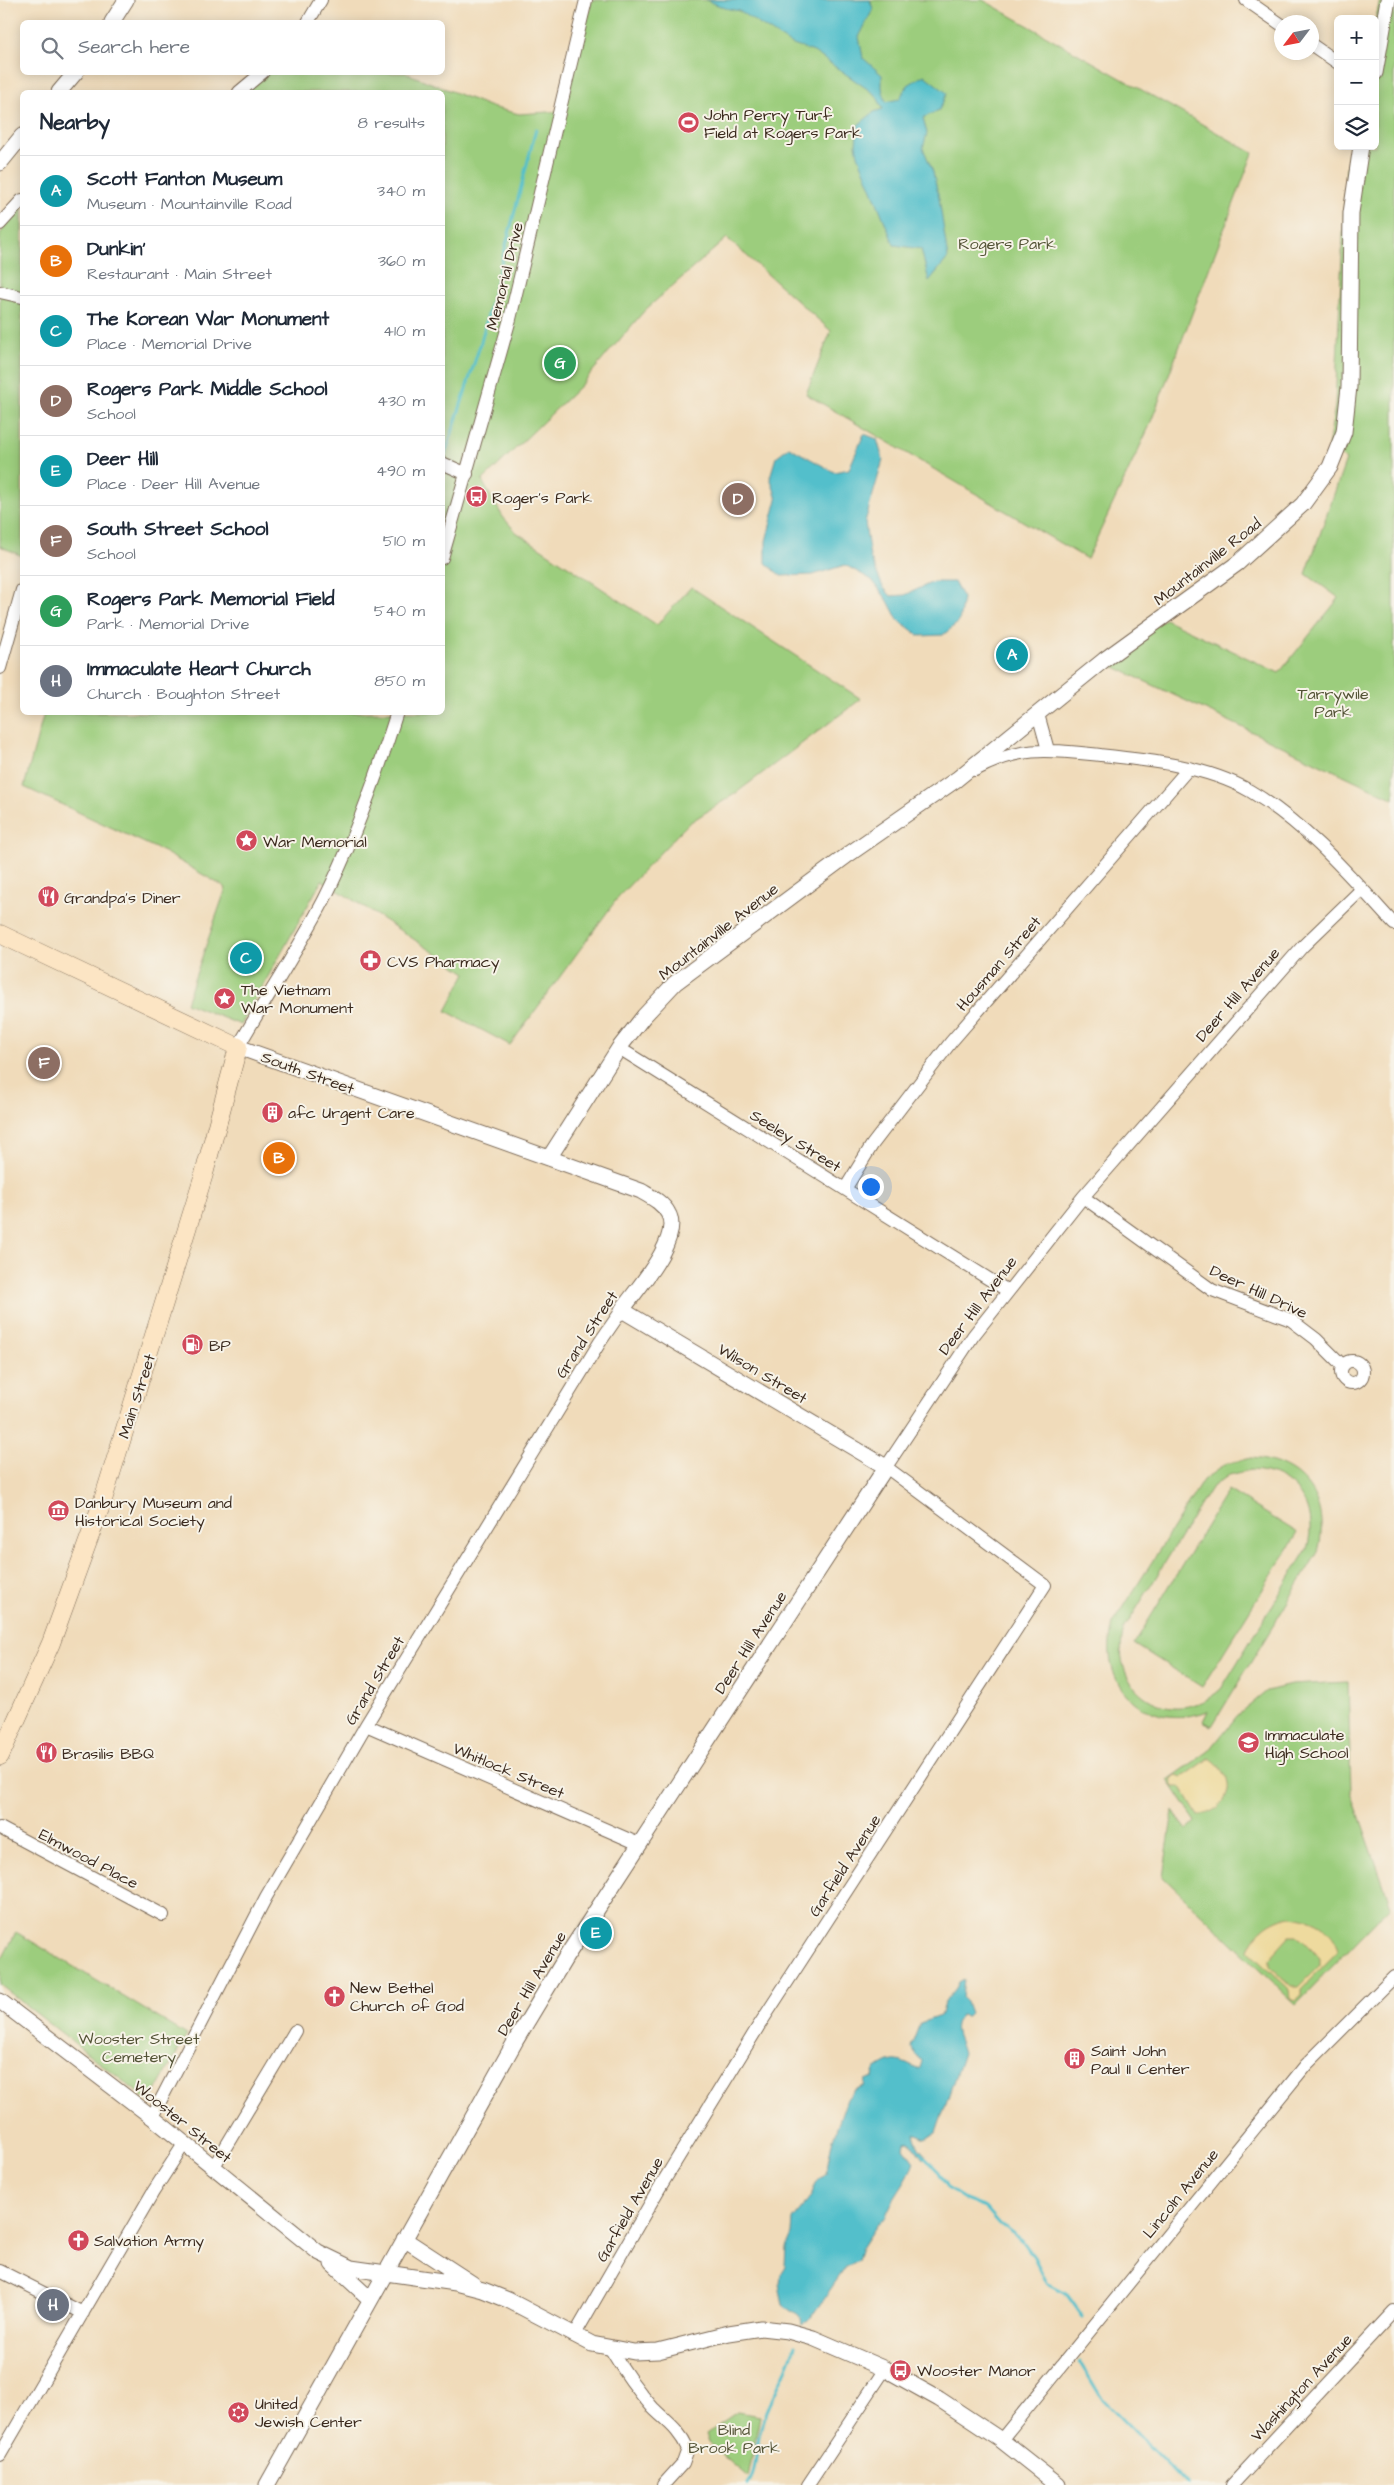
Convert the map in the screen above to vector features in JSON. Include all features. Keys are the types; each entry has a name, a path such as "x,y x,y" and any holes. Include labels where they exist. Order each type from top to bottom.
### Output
{"main road":[{"name":"South Street","path":"0,934 238,1047"},
{"name":"Main Street","path":"0,1756 4,1740 51,1643 102,1503 204,1174 238,1047"}],"street":[{"path":"113,20 126,0"},
{"path":"309,20 320,0"},
{"name":"Memorial Drive","path":"445,548 510,319 586,0"},
{"path":"1246,0 1274,19"},
{"path":"1377,60 1388,0"},
{"path":"1319,50 1334,61"},
{"path":"61,90 73,75"},
{"path":"241,90 259,75"},
{"path":"0,163 20,138"},
{"name":"Mountainville Road","path":"957,779 1104,660 1238,563 1303,504 1330,467 1344,432 1349,387 1350,213 1360,150"},
{"path":"0,224 20,202"},
{"path":"0,292 20,297"},
{"path":"445,464 467,474"},
{"path":"0,668 20,597"},
{"path":"1038,714 1048,750"},
{"path":"238,1047 324,900 376,779 396,715"},
{"path":"957,779 1010,754 1048,750 1140,759 1189,768 1249,791 1279,811 1315,842 1394,924"},
{"name":"Housman Street","path":"845,1189 872,1145 951,1042 1189,768"},
{"name":"Mountainville Avenue","path":"549,1158 619,1048 676,983 701,962 842,859 957,779"},
{"name":"Deer Hill Avenue","path":"268,2485 516,2040 639,1844 971,1338 1083,1196 1302,947 1362,889"},
{"name":"South Street","path":"238,1047 641,1191 669,1214 672,1230 664,1250 647,1274"},
{"name":"Seeley Street","path":"619,1048 1008,1291"},
{"name":"Deer Hill Drive","path":"1083,1196 1212,1290 1291,1320 1316,1339 1343,1366"},
{"name":"Grand Street","path":"152,2116 266,1897 366,1725 600,1342 647,1274"},
{"name":"Wilson Street","path":"622,1310 886,1467"},
{"name":"Garfield Avenue","path":"574,2336 660,2187 753,2036 1045,1585 886,1467"},
{"name":"Whitlock Street","path":"366,1725 639,1844"},
{"name":"Elmwood Place","path":"0,1828 163,1916"},
{"name":"Lincoln Avenue","path":"1001,2440 1306,2065 1394,1977"},
{"name":"Wooster Street","path":"0,2001 152,2116 213,2168 318,2252 370,2299"},
{"path":"213,2168 295,2031"},
{"path":"0,2456 153,2192 184,2144"},
{"path":"404,2238 483,2290 508,2300 592,2344 634,2352 658,2351 729,2333 761,2328 788,2331 814,2338 885,2369 939,2399 1001,2440 1058,2485"},
{"name":"Wooster Street","path":"318,2252 351,2268 456,2283 483,2290"},
{"path":"0,2271 83,2313"},
{"name":"Washington Avenue","path":"1232,2485 1394,2311"},
{"path":"610,2348 630,2381 654,2409 682,2434 688,2449 683,2463 663,2485"},
{"path":"808,2485 885,2369"}],"green space":[{"name":"Rogers Park","path":"592,0 983,0 1253,153 1149,427 1087,559 806,394 831,331 727,238 645,310 580,386 482,481 503,517 516,532 657,625 691,587 861,699 736,793 689,823 619,896 510,1045 446,1011 466,973 322,880 241,1025 186,1003 226,888 164,852 24,787 43,715 445,715 445,90 247,90 265,75 411,75 491,107 519,114 564,111"},
{"name":"Tarrywile Park","path":"1380,0 1394,0 1394,799 1104,662 1165,619 1279,673 1339,598 1306,574 1346,460 1328,447 1335,406 1346,169 1349,150 1379,150 1379,15 1377,15"},
{"path":"20,208 20,555 0,546 0,235 8,220"},
{"path":"1251,1458 1270,1461 1286,1467 1299,1476 1309,1487 1316,1501 1320,1516 1321,1533 1318,1552 1212,1726 1203,1721 1208,1711 1186,1716 1165,1716 1147,1710 1131,1699 1120,1685 1112,1667 1110,1647 1113,1624 1203,1480 1225,1464","holes":["1251,1470 1267,1472 1280,1477 1300,1494 1310,1519 1307,1549 1221,1689 1202,1702 1183,1707 1164,1706 1148,1699 1134,1687 1125,1671 1121,1651 1124,1629 1211,1488 1229,1475"]},
{"path":"1228,1490 1298,1533 1202,1687 1134,1644"},
{"path":"1348,1682 1351,1792 1391,1906 1296,2004 1163,1877 1173,1811 1187,1830 1196,1822 1168,1780 1209,1751 1237,1716 1267,1691 1291,1685"},
{"name":"Wooster Street Cemetery","path":"16,1932 187,2035 150,2102 0,1985 0,1963"},
{"name":"Blind Brook Park","path":"737,2412 760,2416 748,2477 708,2443 705,2434"}],"sand":[{"path":"1210,1758 1225,1775 1228,1783 1228,1792 1218,1807 1198,1816 1181,1787 1174,1787 1171,1780 1176,1775 1183,1777"},
{"path":"1291,1916 1299,1917 1321,1925 1332,1935 1339,1950 1301,1989 1301,1996 1296,2000 1291,1998 1290,1990 1249,1951 1259,1932 1271,1923","holes":["1290,1936 1298,1936 1320,1958 1320,1965 1298,1987 1291,1987 1269,1966 1269,1959"]}],"water":[{"path":"706,0 870,0 873,9 859,37 863,58 882,75 882,88 886,102 899,99 908,85 924,75 947,93 939,110 923,118 927,133 923,148 933,172 939,198 948,258 929,281 921,249 894,245 858,155 856,144 858,125 874,112 883,109 876,95 814,52 790,44 739,11 725,8"},
{"path":"864,434 877,439 883,460 865,522 870,557 883,587 891,596 905,595 933,582 954,582 963,598 959,622 943,635 920,636 898,620 888,601 872,580 845,565 813,575 781,576 766,563 766,541 777,499 770,477 776,457 789,447 834,472 849,469"},
{"path":"964,1979 962,1998 966,2002 970,2013 967,2016 961,2015 956,2025 956,2034 963,2053 936,2133 926,2138 917,2134 914,2135 919,2148 926,2156 923,2159 910,2141 905,2142 904,2148 914,2162 885,2219 876,2224 861,2247 857,2260 846,2267 809,2320 802,2325 801,2318 783,2304 779,2285 780,2274 785,2266 786,2248 792,2234 793,2219 811,2196 816,2183 826,2173 832,2142 847,2099 854,2090 864,2086 865,2080 873,2077 875,2070 891,2061 900,2061 917,2069 920,2068 922,2061 911,2047 920,2023 940,2016 946,2001 959,1982"}],"waterway":[{"path":"445,455 481,342 536,129"},
{"path":"922,2155 939,2172 947,2188 966,2200 985,2207 1000,2224 1022,2240 1034,2257 1047,2283 1065,2292 1083,2317"},
{"path":"748,2485 755,2465 759,2435 764,2418 795,2346"},
{"path":"1080,2362 1101,2397 1187,2485"}],"place":[{"name":"John Perry Turf Field at Rogers Park","path":"688,123"},
{"name":"Rogers Park Memorial Field","path":"560,363"},
{"name":"Roger's Park","path":"476,497"},
{"name":"Rogers Park Middle School","path":"738,499"},
{"name":"Scott Fanton Museum","path":"1012,655"},
{"name":"War Memorial","path":"247,841"},
{"name":"Grandpa's Diner","path":"48,897"},
{"name":"The Korean War Monument","path":"246,958"},
{"name":"CVS Pharmacy","path":"371,961"},
{"name":"The Vietnam War Monument","path":"225,998"},
{"name":"South Street School","path":"44,1063"},
{"name":"afc Urgent Care","path":"272,1112"},
{"name":"Dunkin'","path":"279,1158"},
{"name":"BP","path":"193,1345"},
{"name":"Danbury Museum and Historical Society","path":"59,1511"},
{"name":"Immaculate High School","path":"1249,1743"},
{"name":"Brasilis BBQ","path":"46,1753"},
{"name":"Deer Hill","path":"596,1933"},
{"name":"New Bethel Church of God","path":"334,1996"},
{"name":"Saint John Paul II Center","path":"1075,2059"},
{"name":"Salvation Army","path":"78,2240"},
{"name":"Immaculate Heart Church","path":"53,2305"},
{"name":"Wooster Manor","path":"901,2370"},
{"name":"United Jewish Center","path":"239,2412"}]}
